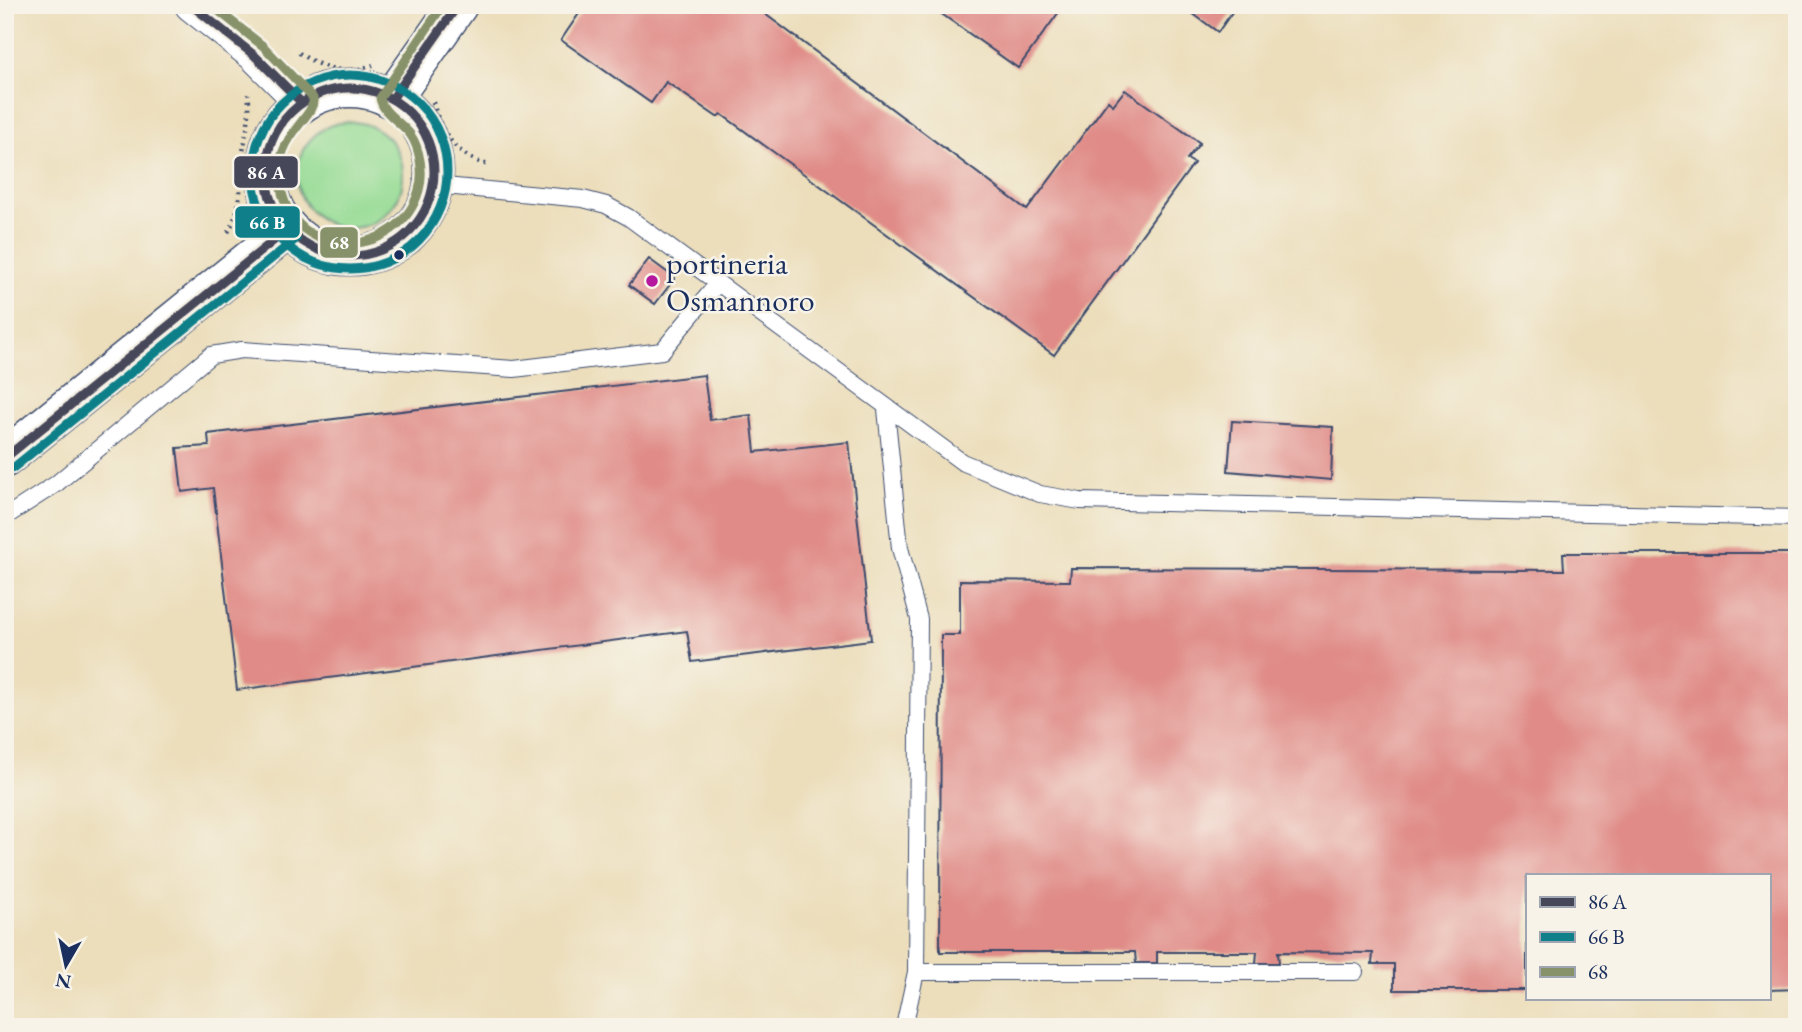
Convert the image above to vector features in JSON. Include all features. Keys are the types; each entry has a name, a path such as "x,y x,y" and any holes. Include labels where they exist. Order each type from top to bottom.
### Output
{"street":[{"path":"392,99 458,5"},
{"path":"181,13 254,55 302,103"},
{"path":"345,88 367,90 392,99 412,115 426,134 435,163 434,185 426,212 414,228 395,244 373,254 355,257 329,254 312,247 288,229 271,202 266,177 267,159 280,126 302,103 319,94 345,88"},
{"path":"5,458 288,229"}],"lane":[{"path":"434,185 583,199 606,205 628,217 886,409 962,462 1003,482 1040,494 1080,501 1797,518"},
{"path":"5,517 56,484 211,355 227,350 242,350 514,369 662,351 718,284"},
{"path":"886,409 900,548 919,619 916,972 904,1027"},
{"path":"916,972 1355,972"}],"path":[{"path":"150,5 181,13"},
{"path":"298,52 326,68 345,71 381,62"},
{"path":"224,238 237,215 251,114 248,92 242,84"},
{"path":"432,94 440,126 455,148 468,159 489,166"}],"green space":[{"path":"350,122 370,126 388,137 399,155 403,175 399,195 388,213 370,224 350,228 330,224 312,213 301,195 297,175 301,155 312,137 330,126"}],"building":[{"path":"585,5 753,5 1027,210 1108,101 1113,105 1125,90 1200,143 1187,159 1194,163 1054,355 721,114 717,117 666,82 651,103 561,40"},
{"path":"929,5 1064,5 1018,68"},
{"path":"1181,5 1237,5 1218,32"},
{"name":"portineria Osmannoro","path":"649,259 675,278 655,304 629,285"},
{"path":"704,375 710,420 751,415 755,452 849,442 871,640 692,662 687,631 237,690 213,488 182,492 177,448 209,446 208,434"},
{"path":"1232,421 1333,427 1331,480 1228,471"},
{"path":"1563,553 1797,553 1797,989 1770,990 1770,874 1526,874 1526,990 1394,990 1394,964 1372,964 1373,953 1278,952 1279,963 1256,963 1257,952 1157,952 1157,963 1136,963 1135,952 940,952 941,635 960,635 960,580 1070,581 1071,568 1564,570"}],"transit line":[{"path":"191,5 254,55 302,103"},
{"name":"68","path":"211,5 263,46 313,98 308,114 293,132 281,158 279,174 282,193 292,216 308,232 328,241 350,244 372,240 392,229 408,213 419,190 419,153 410,134 388,113 380,98 443,5"},
{"path":"392,99 458,5"},
{"path":"350,75 387,83 418,104 439,135 447,172 439,209 418,240 387,261 350,269 313,261 282,240 261,209 253,172 261,135 282,104 313,83 350,75"},
{"path":"350,88 382,94 410,112 428,140 434,172 428,204 410,232 382,250 350,256 318,250 290,232 272,204 266,172 272,140 290,112 318,94 350,88"},
{"path":"5,458 288,229"},
{"path":"13,468 296,239"}],"place":[{"name":"portineria Osmannoro","path":"652,281"}]}
